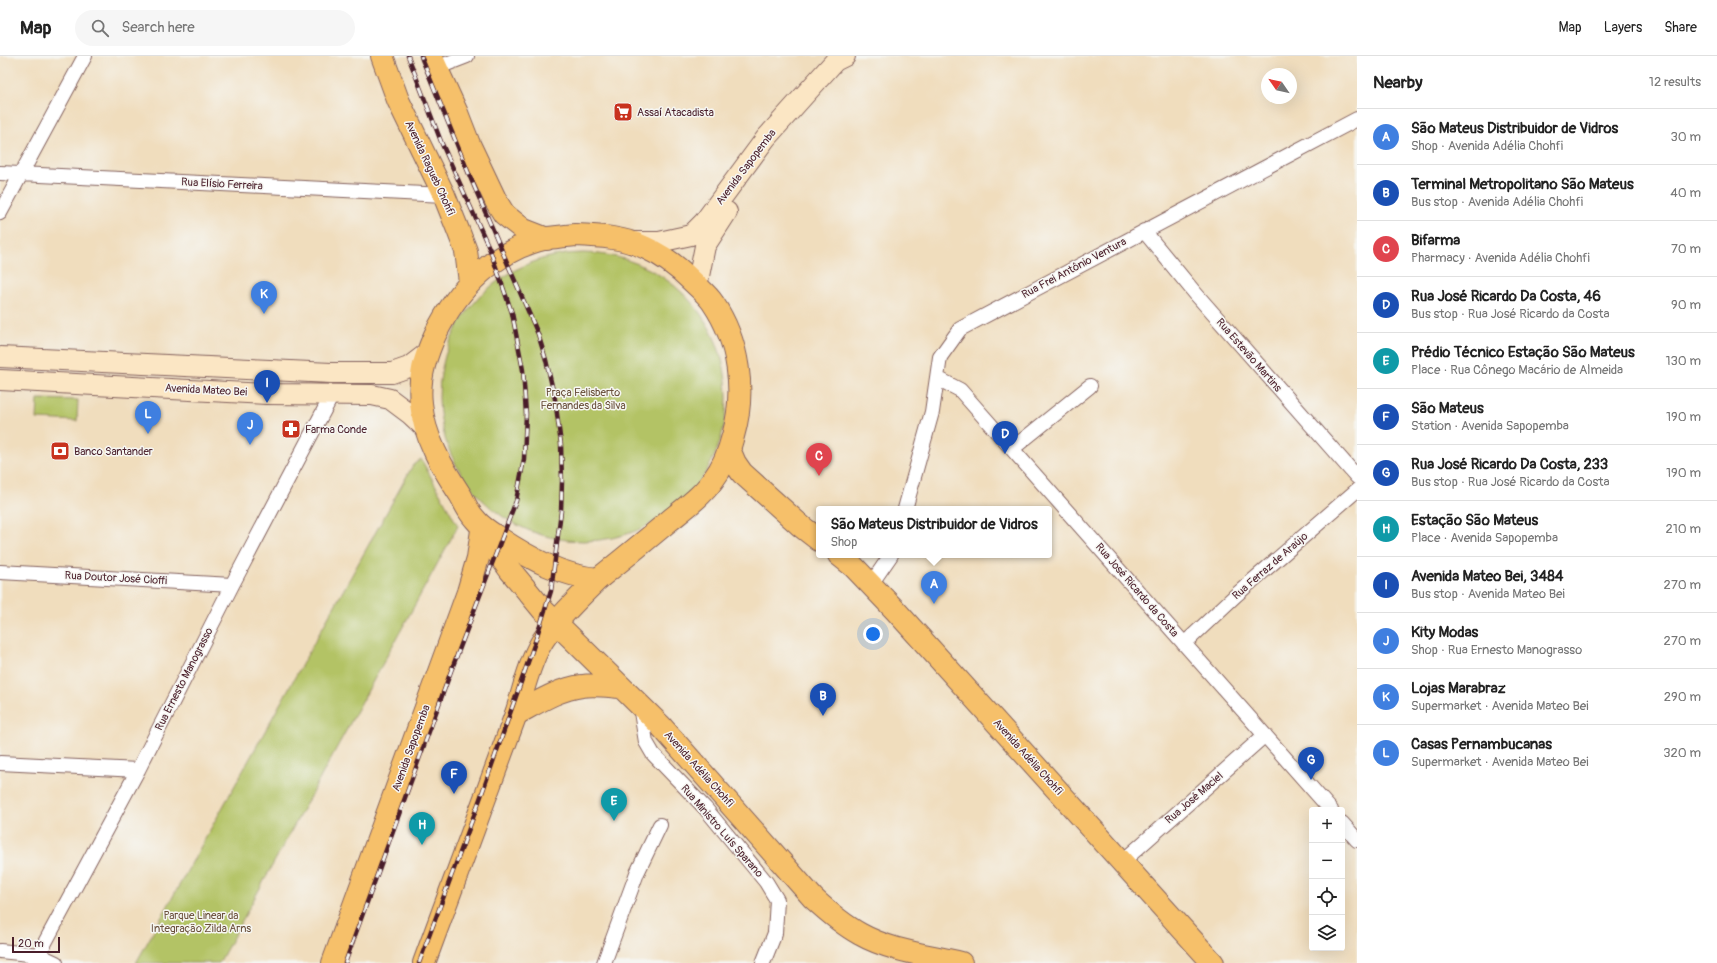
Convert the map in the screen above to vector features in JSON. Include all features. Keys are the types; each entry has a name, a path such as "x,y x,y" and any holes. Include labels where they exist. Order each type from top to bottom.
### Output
{"main road":[{"name":"Avenida Ragueb Chohfi","path":"382,56 398,100 444,195 466,251 470,282"},
{"name":"Avenida Sapopemba","path":"629,242 659,242 691,235 704,222 766,138 835,61 846,56"},
{"name":"Avenida Sapopemba","path":"697,286 705,246 714,230 774,146 844,69 849,56"},
{"path":"433,62 496,201 504,214 524,230 547,239"},
{"path":"424,963 516,714 539,647 556,623 598,579 694,501 713,481 729,449 737,424 740,397 739,371 733,345 723,320 712,302 675,264 645,247 602,236 574,235 547,239 526,245 505,255 487,267 470,282 450,306 426,354 421,379 420,402 425,428 444,470 478,525 540,563 584,578 598,579"},
{"name":"Avenida Mateo Bei","path":"0,357 331,373 392,373 409,367 426,354"},
{"name":"Avenida Mateo Bei","path":"0,380 266,394 372,395 390,399 410,414 425,428"},
{"path":"729,449 742,473 816,538"},
{"name":"Avenida Sapopemba","path":"333,963 468,592 478,558 478,525"},
{"name":"Avenida Adélia Chohfi","path":"478,525 526,590 556,623 660,725 813,898 833,916 861,934 895,948 961,963"},
{"name":"Avenida Adélia Chohfi","path":"843,558 871,584 1213,963"},
{"path":"516,714 547,698 572,688 593,685 620,687"}],"street":[{"path":"0,213 84,56"},
{"path":"433,62 467,56"},
{"name":"Rua Frei Antônio Ventura","path":"906,506 932,412 940,357 960,329 1144,232 1354,125"},
{"name":"Rua Elísio Ferreira","path":"0,173 444,195"},
{"name":"Rua Estevão Martins","path":"1144,232 1195,293 1357,477"},
{"name":"Rua José Ricardo da Costa","path":"937,378 960,390 1328,807"},
{"path":"1012,449 1090,386"},
{"name":"Rua Ernesto Manograsso","path":"36,959 138,770 232,585 332,395"},
{"name":"Rua Ferraz de Araújo","path":"1184,644 1236,596 1357,490"},
{"path":"871,584 889,558"},
{"name":"Rua Doutor José Cioffi","path":"0,572 232,585"},
{"name":"Rua Ministro Luís Sparano","path":"640,706 646,742 653,754 705,808 766,882 776,900 775,933 763,963"},
{"name":"Rua José Maciel","path":"1122,862 1265,735"},
{"path":"0,763 138,770"},
{"path":"604,963 637,873 660,825"},
{"path":"1345,826 1357,840"},
{"path":"0,951 56,963"}],"green space":[{"name":"Praça Felisberto Fernandes da Silva","path":"583,253 611,256 638,264 651,270 685,295 710,329 716,342 724,369 727,397 724,425 716,452 710,465 685,499 651,524 638,530 611,538 583,541 555,538 528,530 515,524 481,499 456,465 450,452 442,425 439,397 442,369 450,342 456,329 481,295 515,270 528,264 555,256"},
{"path":"38,399 78,400 77,421 37,419"},
{"name":"Parque Linear da Integração Zilda Arns","path":"421,459 458,526 219,963 136,963 413,465"}],"railway":[{"path":"345,963 451,671 516,501 524,459 526,414 523,370 512,313 490,250 442,144 408,56"},
{"path":"419,963 480,799 534,645 551,591 561,511 562,482 561,444 555,399 538,334 471,179 421,56"}],"place":[{"name":"Assaí Atacadista","path":"623,112"},
{"name":"Lojas Marabraz","path":"264,314"},
{"name":"Avenida Mateo Bei, 3484","path":"267,403"},
{"name":"Farma Conde","path":"291,429"},
{"name":"Casas Pernambucanas","path":"148,434"},
{"name":"Kity Modas","path":"250,445"},
{"name":"Banco Santander","path":"60,451"},
{"name":"Rua José Ricardo Da Costa, 46","path":"1005,454"},
{"name":"Bifarma","path":"819,476"},
{"name":"São Mateus Distribuidor de Vidros","path":"934,604"},
{"name":"Terminal Metropolitano São Mateus","path":"823,716"},
{"name":"Rua José Ricardo Da Costa, 233","path":"1311,780"},
{"name":"São Mateus","path":"454,794"},
{"name":"Prédio Técnico Estação São Mateus","path":"614,821"},
{"name":"Estação São Mateus","path":"422,845"}]}
